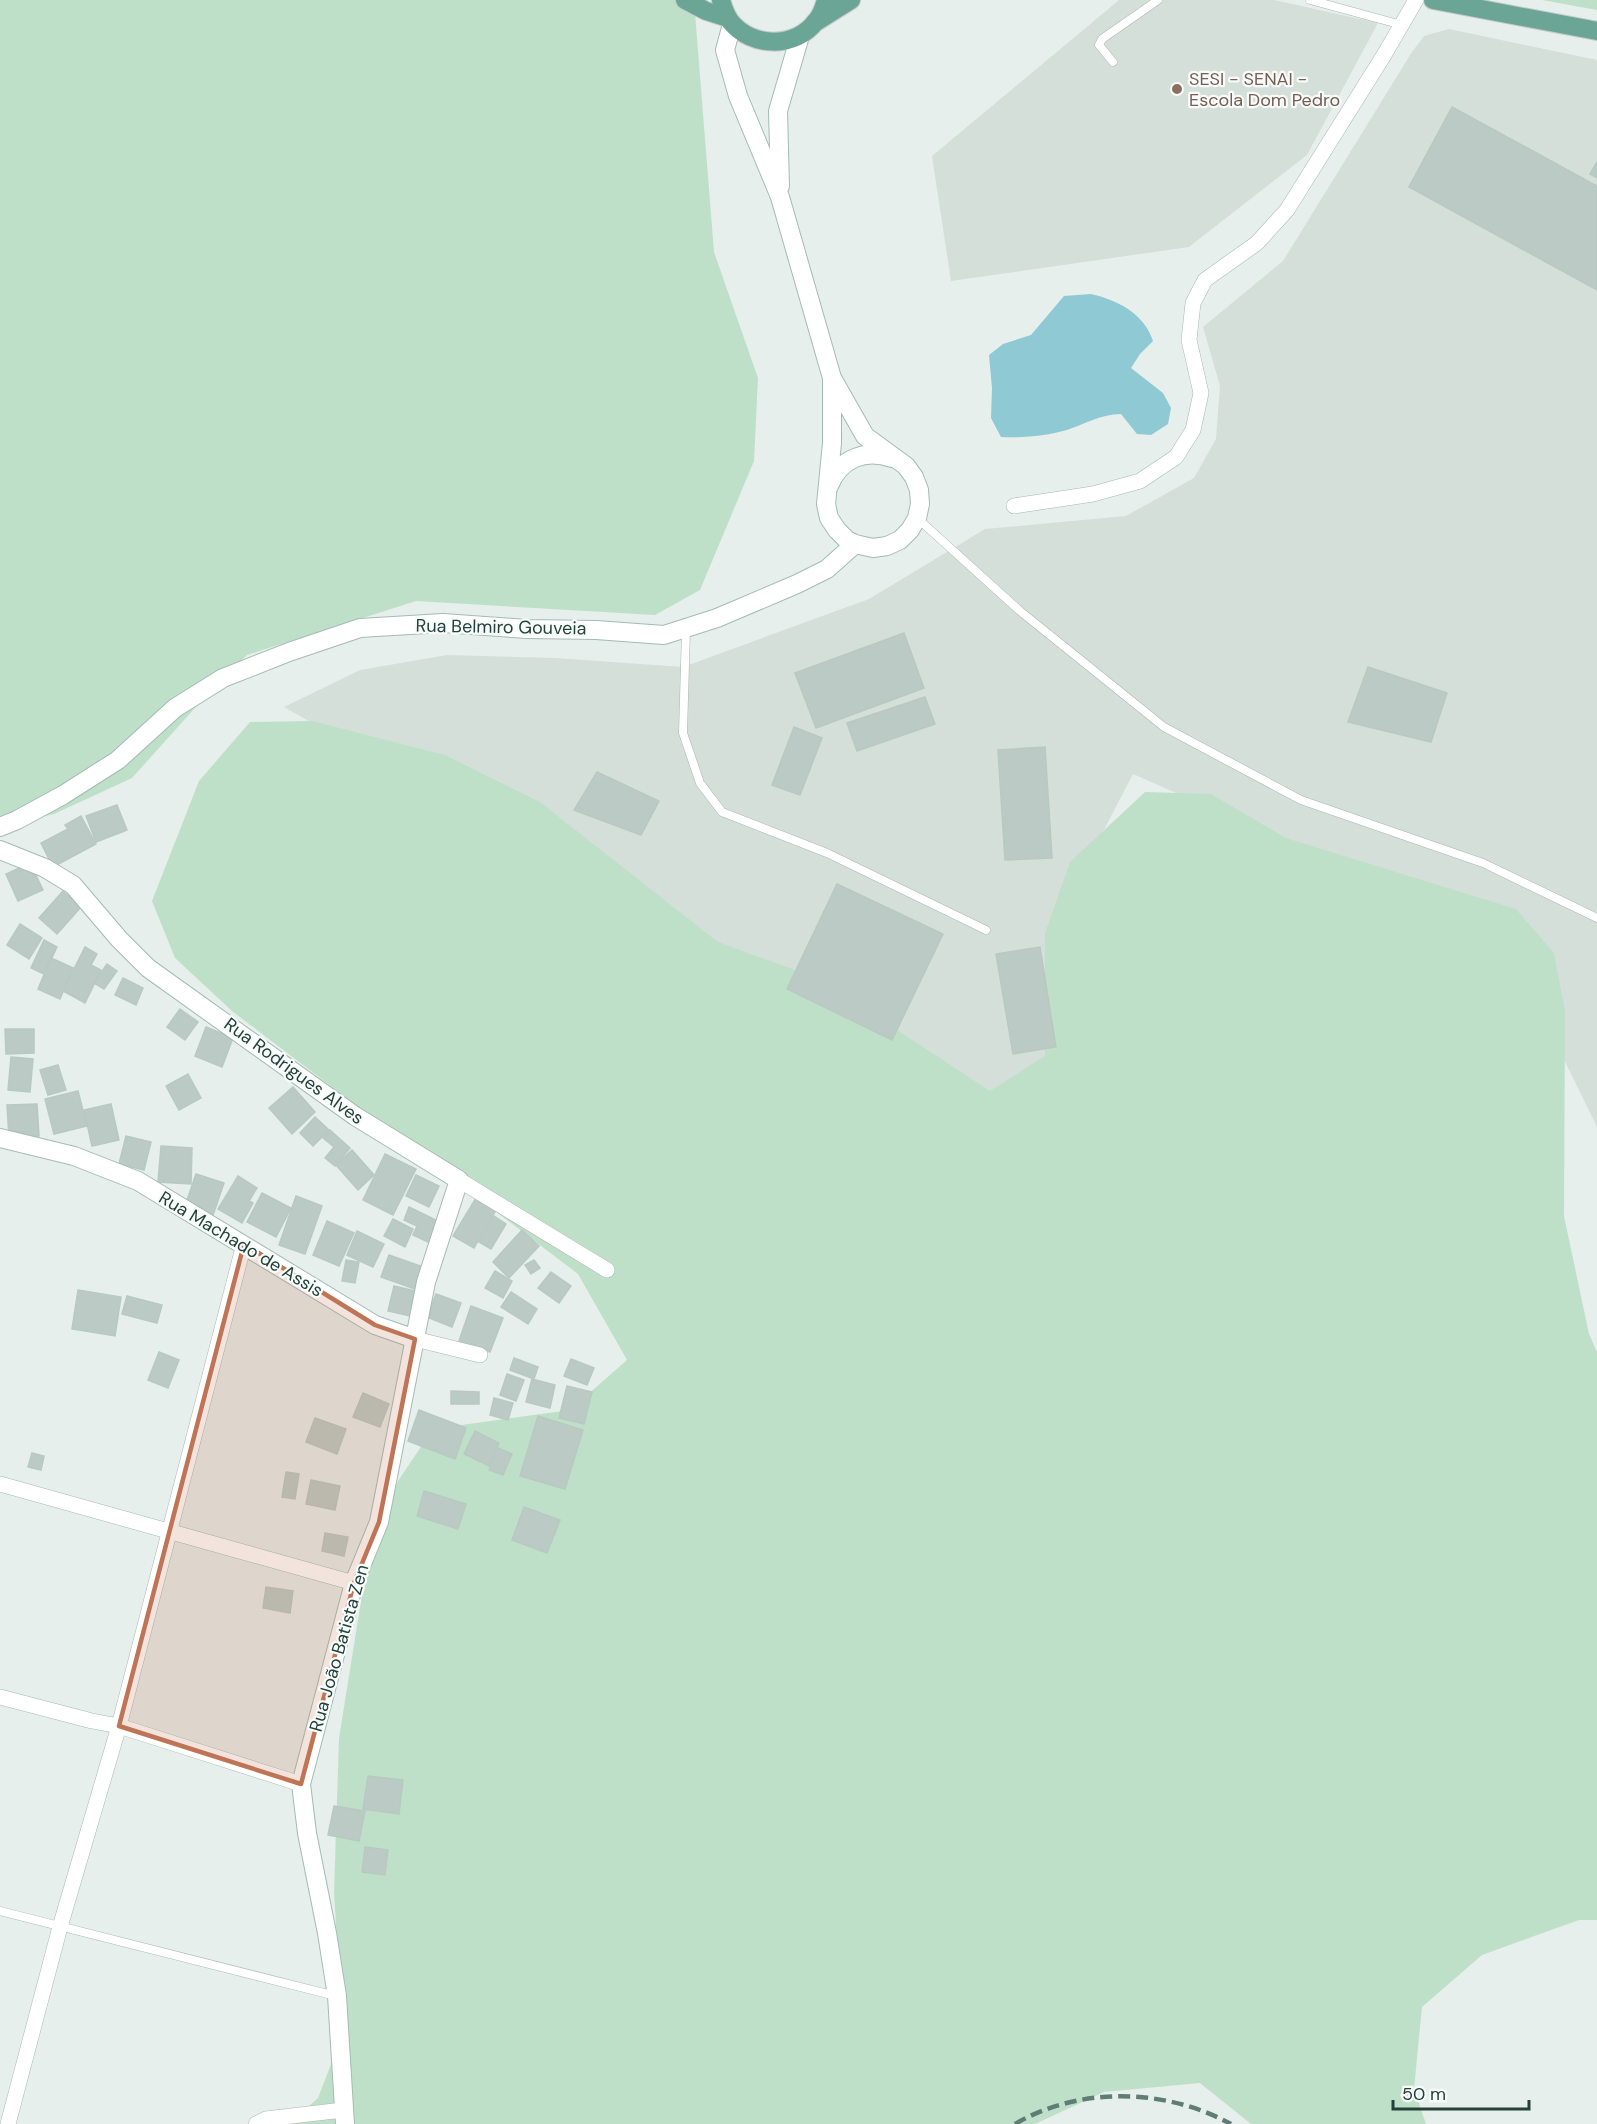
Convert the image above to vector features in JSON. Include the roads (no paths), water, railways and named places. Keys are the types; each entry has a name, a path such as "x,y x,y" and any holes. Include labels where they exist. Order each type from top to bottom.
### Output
{"main road":[{"path":"685,0 730,21 746,36 764,42 783,42 800,36 816,22 851,0"},
{"path":"720,0 730,21"},
{"path":"816,22 826,0"},
{"path":"1433,0 1597,31"}],"street":[{"path":"1014,506 1093,494 1140,481 1176,457 1193,430 1201,393 1190,340 1193,303 1205,280 1257,243 1287,210 1416,0"},
{"path":"730,21 725,50 738,96 780,197 832,378 865,436 906,466 914,477 920,497 917,518 910,530 900,540 887,546 873,548 855,544 837,530 830,518 826,504 832,443 832,378"},
{"path":"780,197 778,111 800,36"},
{"path":"828,490 837,471 853,458 867,454 881,454 894,458"},
{"name":"Rua Belmiro Gouveia","path":"0,827 63,795 118,760 175,708 223,678 360,628 443,623 664,635 717,618 827,569 855,544"},
{"name":"Rua Rodrigues Alves","path":"0,850 45,868 73,885 119,939 148,968 355,1116 607,1270"},
{"name":"Rua Machado de Assis","path":"0,1138 74,1156 138,1181 375,1325 480,1355"},
{"name":"Rua João Batista Zen","path":"344,2117 337,1996 307,1833 302,1784 354,1583 378,1522 426,1282 459,1180"},
{"path":"8,2124 60,1927 119,1726 244,1244"},
{"path":"0,1484 354,1583"},
{"path":"0,1697 119,1726 302,1784"},
{"path":"256,2124 266,2119 344,2117"}],"lane":[{"path":"1113,62 1099,45 1102,39 1158,0"},
{"path":"1310,0 1402,25"},
{"path":"917,518 1020,611 1164,727 1301,800 1483,863 1597,918"},
{"path":"686,628 683,733 700,783 722,812 826,853 986,930"},
{"path":"0,1911 337,1996"}],"water":[{"path":"1091,294 1128,309 1149,331 1153,341 1140,354 1131,368 1163,393 1171,408 1168,424 1151,435 1137,434 1121,414 1114,414 1051,434 1001,437 991,418 992,388 989,355 1003,344 1031,335 1064,296"}],"railway":[{"path":"1015,2124 1067,2103 1123,2096 1179,2103 1231,2124"}],"place":[{"name":"SESI - SENAI - Escola Dom Pedro","path":"1177,89"}]}
